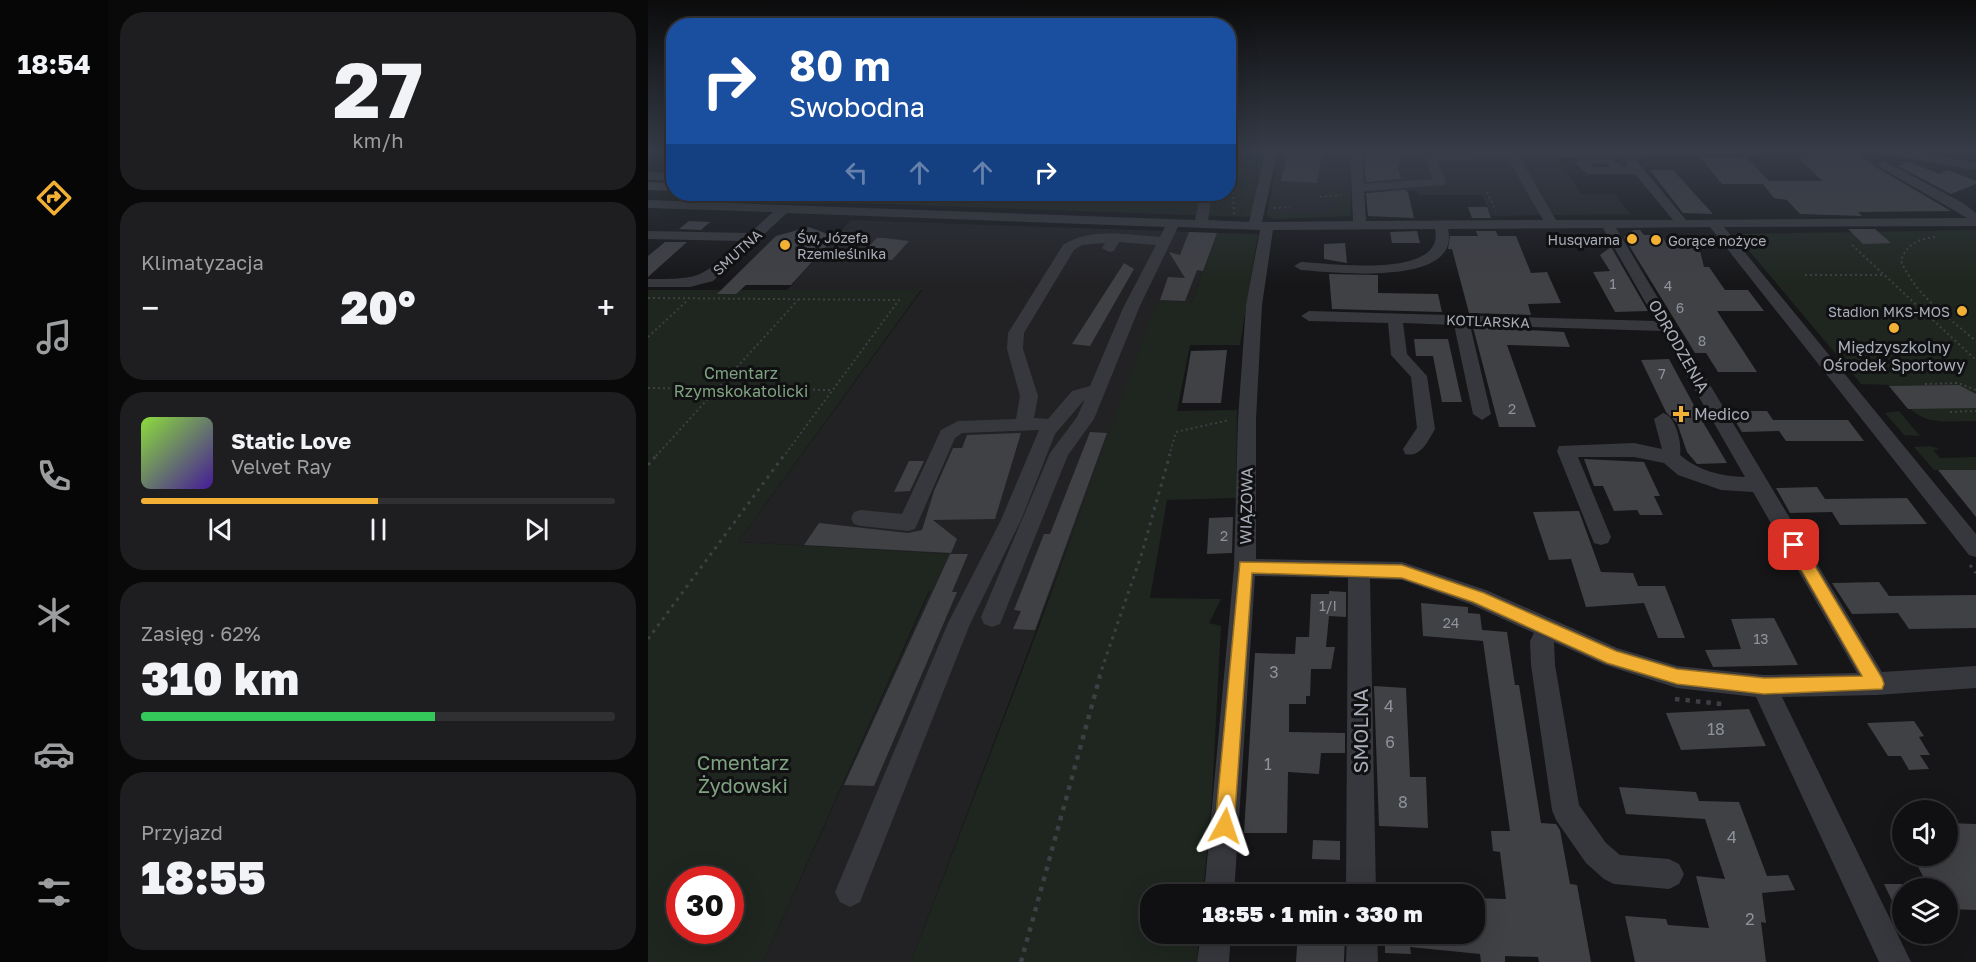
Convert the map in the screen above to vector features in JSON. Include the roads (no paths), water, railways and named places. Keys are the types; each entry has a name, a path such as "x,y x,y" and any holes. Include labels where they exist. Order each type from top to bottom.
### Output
{"street":[{"name":"WIĄZOWA","path":"1220,884 1245,567 1247,419 1254,305 1266,195"},
{"path":"1358,195 1360,226"},
{"path":"1535,195 1552,225"},
{"path":"1659,195 1683,224"},
{"path":"1939,195 1959,206 1976,220"},
{"name":"SMUTNA","path":"648,283 702,281 753,237 786,201"},
{"path":"1201,224 1205,201"},
{"path":"648,204 1261,226 1608,225 1976,220"},
{"path":"992,617 1059,453 1085,419 1131,308 1173,223"},
{"path":"1714,224 1976,549"},
{"path":"1301,266 1399,268 1418,263 1434,253 1441,245 1443,231 1441,225"},
{"name":"ODRODZENIA","path":"1608,225 1876,684"},
{"path":"648,235 753,237"},
{"path":"1024,424 1029,396 1015,350 1016,333 1068,248 1078,240 1112,243 1165,241"},
{"name":"KOTLARSKA","path":"1309,316 1668,326"},
{"path":"1395,319 1399,355 1419,376 1426,429 1412,449"},
{"path":"1461,320 1482,414"},
{"path":"850,892 959,623 1011,520 1033,463 1053,426 1078,395 1096,390"},
{"path":"1664,419 1672,448 1670,457"},
{"path":"861,518 908,523 947,434 952,430 971,425 1053,426"},
{"path":"1601,537 1566,451 1634,450 1670,457 1685,471 1721,483 1759,485"},
{"path":"1245,567 1402,571 1479,597 1613,657 1677,677 1764,686 1876,684 1976,676"},
{"name":"SMOLNA","path":"1359,569 1361,884"},
{"path":"1548,628 1542,641 1543,665 1566,810 1596,853 1614,869 1669,874"},
{"path":"1764,686 1895,962"},
{"path":"1213,962 1215,944"},
{"path":"1362,944 1362,962"}],"place":[{"name":"Husqvarna","path":"1632,239"},
{"name":"Gorące nożyce","path":"1656,240"},
{"name":"Św, Józefa Rzemieślnika","path":"785,245"},
{"name":"Stadion MKS-MOS","path":"1962,311"},
{"name":"Międzyszkolny Ośrodek Sportowy","path":"1894,328"},
{"name":"Medico","path":"1681,414"}],"park label":[{"name":"Cmentarz Rzymskokatolicki","path":"741,382"},
{"name":"Cmentarz Żydowski","path":"743,774"}]}
